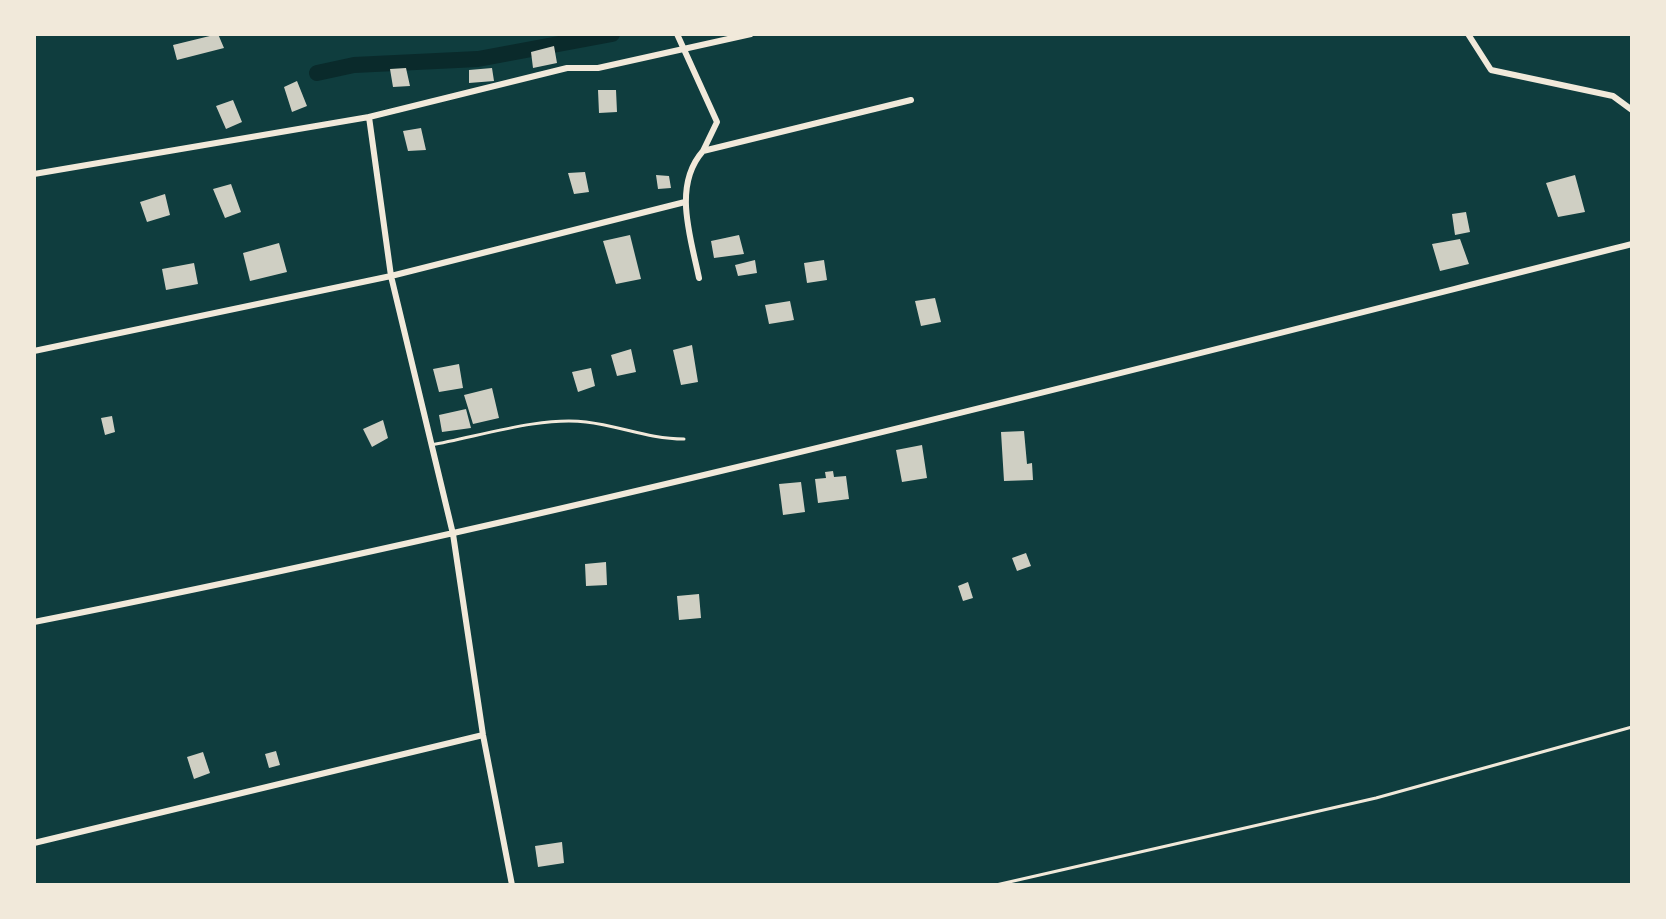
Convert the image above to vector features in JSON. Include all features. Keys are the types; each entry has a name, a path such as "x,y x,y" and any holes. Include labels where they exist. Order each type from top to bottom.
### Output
{"street":[{"path":"677,34 717,122 689,182 685,202 699,278"},
{"path":"34,174 369,117 567,68 598,68 751,34"},
{"path":"1468,34 1491,70 1613,96 1632,110"},
{"path":"703,151 911,100"},
{"path":"369,117 391,276 453,534 483,735 512,885"},
{"path":"34,351 391,276 685,202"},
{"path":"34,622 453,534 1027,397 1632,244"},
{"path":"34,843 483,735"}],"lane":[{"path":"431,445 561,421 585,421 655,439 684,439"},
{"path":"996,885 1376,798 1632,727"}],"building":[{"path":"218,34 224,48 177,60 173,45"},
{"path":"554,46 557,63 533,68 531,52"},
{"path":"406,68 410,86 393,87 390,69"},
{"path":"492,68 494,81 469,83 469,70"},
{"path":"297,81 307,106 292,112 284,87"},
{"path":"598,90 616,90 617,112 599,113"},
{"path":"233,100 242,122 226,129 216,106"},
{"path":"421,128 426,150 408,151 403,131"},
{"path":"585,172 589,192 574,194 568,173"},
{"path":"656,175 669,176 671,188 658,189"},
{"path":"1575,175 1585,212 1558,217 1546,183"},
{"path":"231,184 241,212 225,218 213,189"},
{"path":"165,194 170,215 147,222 140,202"},
{"path":"1466,212 1470,232 1455,235 1452,214"},
{"path":"630,235 641,279 616,284 603,241"},
{"path":"739,235 744,254 714,258 711,241"},
{"path":"1460,239 1469,264 1440,271 1432,244"},
{"path":"279,243 287,272 250,281 243,253"},
{"path":"755,260 757,273 738,276 735,265"},
{"path":"824,260 827,280 807,283 804,263"},
{"path":"194,263 198,284 166,290 162,269"},
{"path":"935,298 941,322 921,326 915,301"},
{"path":"790,301 794,320 769,324 765,305"},
{"path":"692,345 698,382 681,385 673,350"},
{"path":"631,349 636,372 617,376 611,355"},
{"path":"459,364 463,388 439,392 433,369"},
{"path":"591,368 595,386 578,392 572,372"},
{"path":"492,388 499,418 473,424 464,395"},
{"path":"466,409 471,428 442,432 439,415"},
{"path":"112,416 115,432 105,435 101,418"},
{"path":"383,420 388,438 372,447 363,429"},
{"path":"1024,431 1027,464 1032,463 1033,480 1004,481 1001,432"},
{"path":"922,445 927,478 902,482 896,450"},
{"path":"833,471 834,477 846,476 849,499 818,503 815,479 826,478 825,472"},
{"path":"801,482 805,512 783,515 779,484"},
{"path":"1026,553 1031,566 1017,571 1012,558"},
{"path":"606,562 607,585 586,586 585,564"},
{"path":"968,582 973,598 963,601 958,586"},
{"path":"699,594 701,618 679,620 677,596"},
{"path":"276,751 280,765 269,768 265,754"},
{"path":"203,752 210,773 194,779 187,757"},
{"path":"562,842 564,863 538,867 535,846"}],"waterway":[{"path":"317,73 354,65 478,59 612,34"}]}
